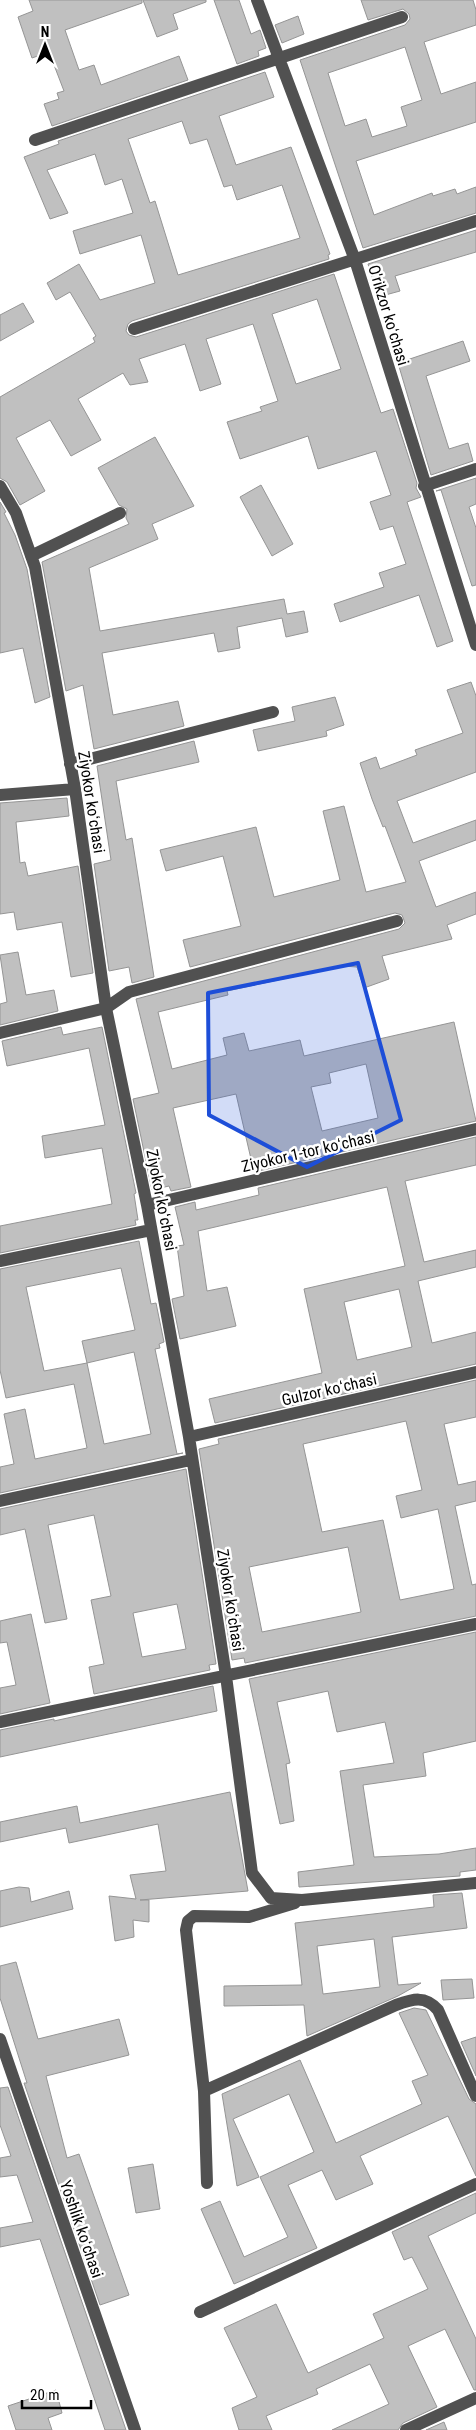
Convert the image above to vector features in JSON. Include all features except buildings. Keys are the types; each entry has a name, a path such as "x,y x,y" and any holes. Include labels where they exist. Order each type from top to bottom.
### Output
{"street":[{"name":"O'rikzor koʻchasi","path":"257,0 277,58 355,260 424,486 476,645"},
{"path":"35,140 402,17"},
{"path":"134,329 476,221"},
{"path":"424,486 476,469"},
{"name":"Ziyokor koʻchasi","path":"0,486 16,513 35,567 75,789 106,1008 147,1206 189,1437 191,1460 226,1676 476,1624"},
{"path":"31,556 120,513"},
{"path":"70,764 273,712"},
{"path":"0,795 75,789"},
{"path":"0,1033 106,1008 129,992 397,921"},
{"name":"Ziyokor 1-tor koʻchasi","path":"147,1206 476,1129"},
{"path":"0,1261 151,1230"},
{"name":"Gulzor koʻchasi","path":"189,1437 476,1372"},
{"path":"0,1501 191,1460"},
{"path":"0,1722 226,1676 252,1873 270,1898 302,1900 476,1883"},
{"path":"207,2183 204,2091 186,1930 188,1921 194,1916 249,1917 302,1900"},
{"path":"204,2091 396,2005 416,1998 430,2002 438,2010 476,2096"},
{"name":"Yoshlik koʻchasi","path":"0,2040 134,2430"},
{"path":"200,2312 476,2184"},
{"path":"406,2430 476,2398"}],"highlighted area":[{"path":"358,963 401,1120 307,1167 209,1115 208,993"}]}
